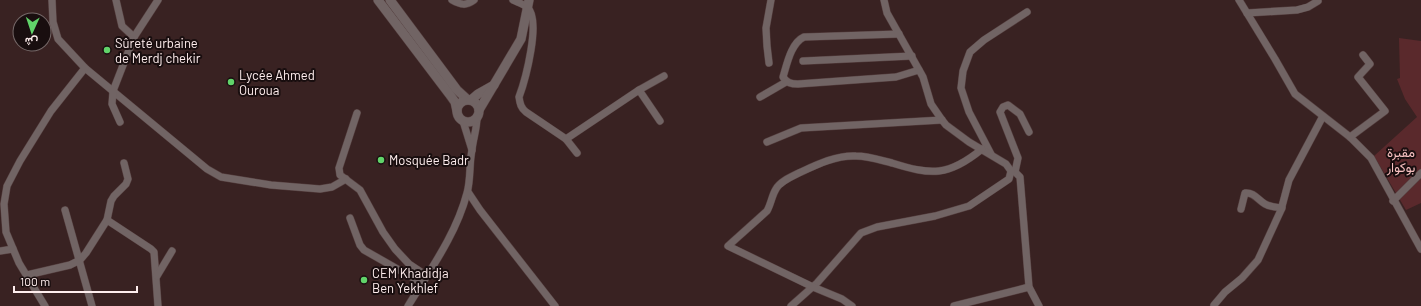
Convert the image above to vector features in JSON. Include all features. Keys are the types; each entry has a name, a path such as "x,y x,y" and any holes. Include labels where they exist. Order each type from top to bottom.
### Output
{"street":[{"path":"52,0 53,22 58,38 86,68 207,169 221,177 271,185 320,189 332,187 346,179"},
{"path":"116,0 122,26 134,37"},
{"path":"120,122 112,104 113,91 134,37 158,0"},
{"path":"378,0 455,102 472,150"},
{"path":"390,0 457,90 477,104 478,114 472,150 468,192 452,235 408,306"},
{"path":"452,0 465,5 474,0"},
{"path":"513,0 528,3"},
{"path":"769,63 766,28 771,0"},
{"path":"884,0 887,13 923,77 932,104 942,120 946,125 969,142 1006,164 1020,177 1028,287 1039,306"},
{"path":"1239,0 1295,94 1350,137 1371,158 1393,201 1421,249"},
{"path":"1247,12 1297,10 1308,7 1318,1"},
{"path":"463,121 471,122 478,114 521,39 528,3"},
{"path":"528,3 532,17 532,49 519,97 520,103 522,109 566,139 577,153"},
{"path":"991,154 969,112 961,88 964,70 970,52 984,40 1027,12"},
{"path":"899,34 804,37 799,39 792,50 783,77 786,82 798,84 896,77 919,70"},
{"path":"1350,137 1385,111 1358,77 1370,64 1363,55"},
{"path":"803,61 912,56"},
{"path":"45,306 13,249 6,232 4,204 7,186 20,161 51,111 86,68"},
{"path":"566,139 639,90 664,76"},
{"path":"760,96 786,82"},
{"path":"457,111 459,105 465,100 470,100 494,85"},
{"path":"639,90 660,121"},
{"path":"791,306 813,287 861,233 877,227 935,216 969,206 1009,179 1018,158 1000,112 1002,107 1008,105 1020,114 1029,132"},
{"path":"357,113 339,168 340,175 360,190 394,249 409,264 427,276"},
{"path":"1214,305 1225,292 1242,278 1258,260 1282,208 1290,180 1310,138 1323,116"},
{"path":"767,142 801,128 942,120"},
{"path":"852,306 842,299 813,287 728,246 767,211 776,188 786,180 816,165 837,158 855,156 871,157 907,168 927,172 941,171 967,161 982,149"},
{"path":"27,275 70,265 80,260 86,254 107,220 114,196 126,184 128,179 124,163"},
{"path":"1393,201 1421,173"},
{"path":"468,192 480,210 555,306"},
{"path":"1241,209 1243,196 1245,193 1255,196 1270,206 1282,208"},
{"path":"65,210 92,306"},
{"path":"350,218 360,245 364,250 422,283"},
{"path":"107,220 151,248 154,255 158,306"},
{"path":"0,251 13,249"},
{"path":"156,277 172,251"},
{"path":"954,306 1028,287"}],"green space":[{"name":"مقبرة بوكوار","path":"1399,38 1421,41 1421,203 1406,210 1374,156 1417,117 1405,99 1397,79 1400,78"}],"place":[{"name":"Sûreté urbaine de Merdj chekir","path":"107,50"},
{"name":"Lycée Ahmed Ouroua","path":"231,82"},
{"name":"Mosquée Badr","path":"381,160"},
{"name":"CEM Khadidja Ben Yekhlef","path":"364,280"}]}
